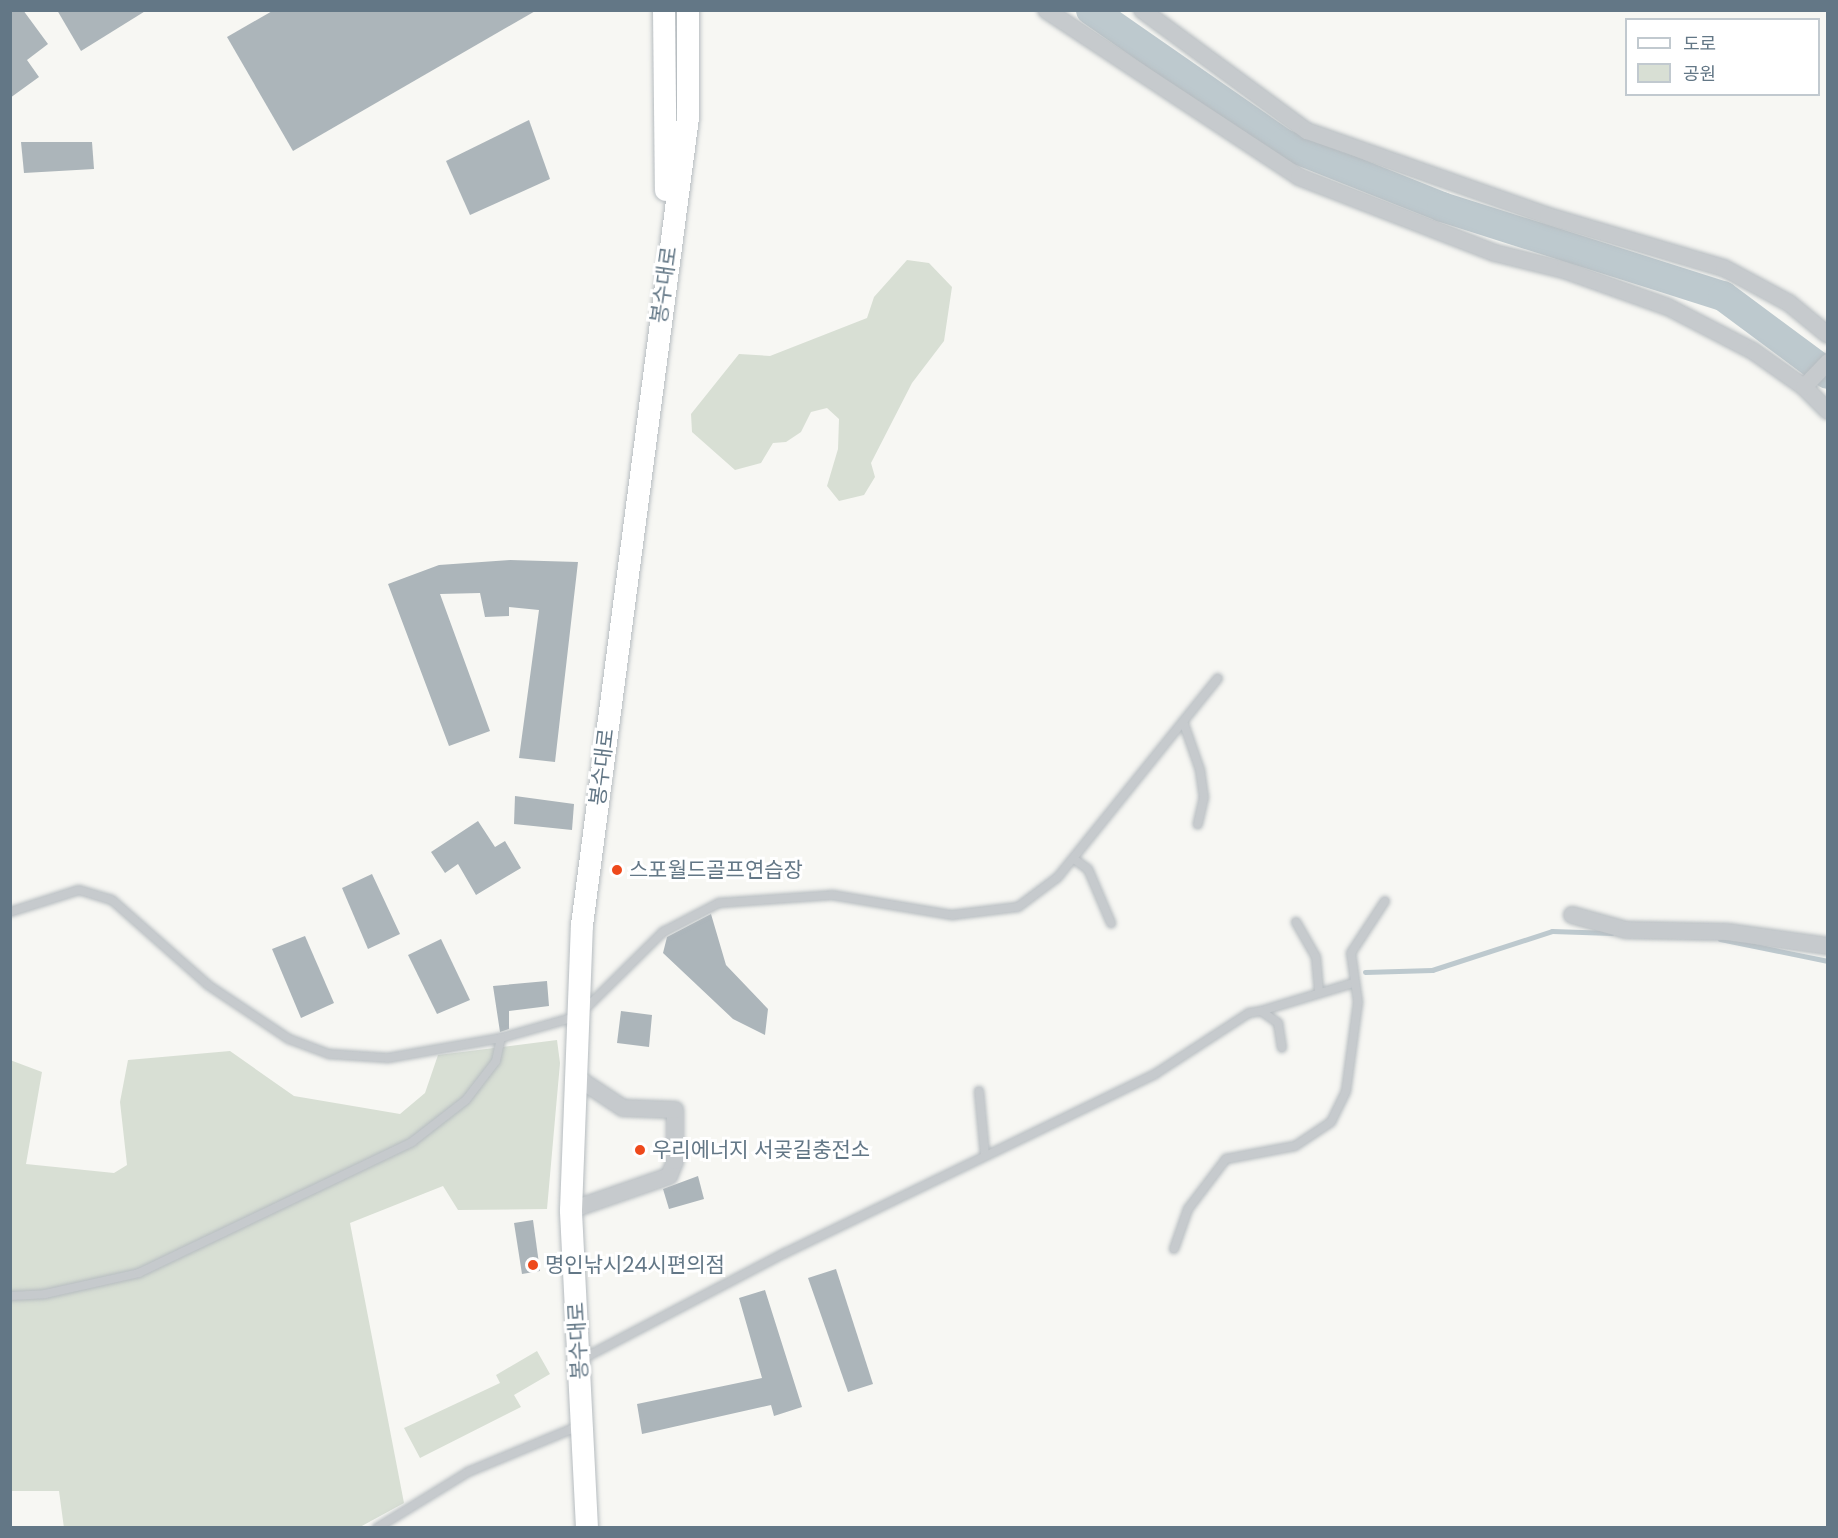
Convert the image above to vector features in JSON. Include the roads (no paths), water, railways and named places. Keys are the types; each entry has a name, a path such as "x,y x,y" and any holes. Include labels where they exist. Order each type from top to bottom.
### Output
{"main road":[{"path":"664,10 668,251"},
{"name":"봉수대로","path":"587,1527 571,1210 582,925 668,251 688,118 688,10"}],"street":[{"path":"1046,10 1299,177 1495,253 1564,270 1668,307 1743,345 1804,386 1827,411"},
{"path":"1142,10 1307,131 1548,216 1724,268 1789,303 1827,335"},
{"path":"1804,386 1827,362"},
{"path":"1572,915 1626,930 1727,932 1827,946"},
{"path":"571,1210 669,1176 675,1161 675,1110 623,1108 576,1077"}],"lane":[{"path":"10,912 79,890 112,900 207,985 289,1039 329,1054 388,1058 501,1038 578,1016 663,932 719,903 831,895 976,916 1018,907 1074,859 1184,724 1218,678"},
{"path":"1184,724 1200,770 1204,797 1198,824"},
{"path":"1074,859 1088,869 1111,923"},
{"path":"1174,1249 1188,1209 1226,1159 1295,1146 1331,1122 1346,1091 1358,1002 1353,983 1351,953 1385,901"},
{"path":"1296,922 1316,957 1319,990"},
{"path":"579,1360 985,1154 1155,1074 1261,1011 1319,990 1353,983"},
{"path":"1261,1011 1278,1023 1282,1048"},
{"path":"10,1296 45,1294 139,1272 412,1142 466,1100 496,1061 501,1038"},
{"path":"979,1090 985,1154"},
{"path":"377,1527 468,1472 582,1425"}],"waterway":[{"path":"1091,10 1284,144 1442,207 1723,296 1828,374"},
{"path":"1365,972 1432,970 1552,931 1612,933"},
{"path":"1720,939 1828,961"}],"place":[{"name":"스포월드골프연습장","path":"617,870"},
{"name":"우리에너지 서곶길충전소","path":"640,1150"},
{"name":"명인낚시24시편의점","path":"533,1265"}]}
